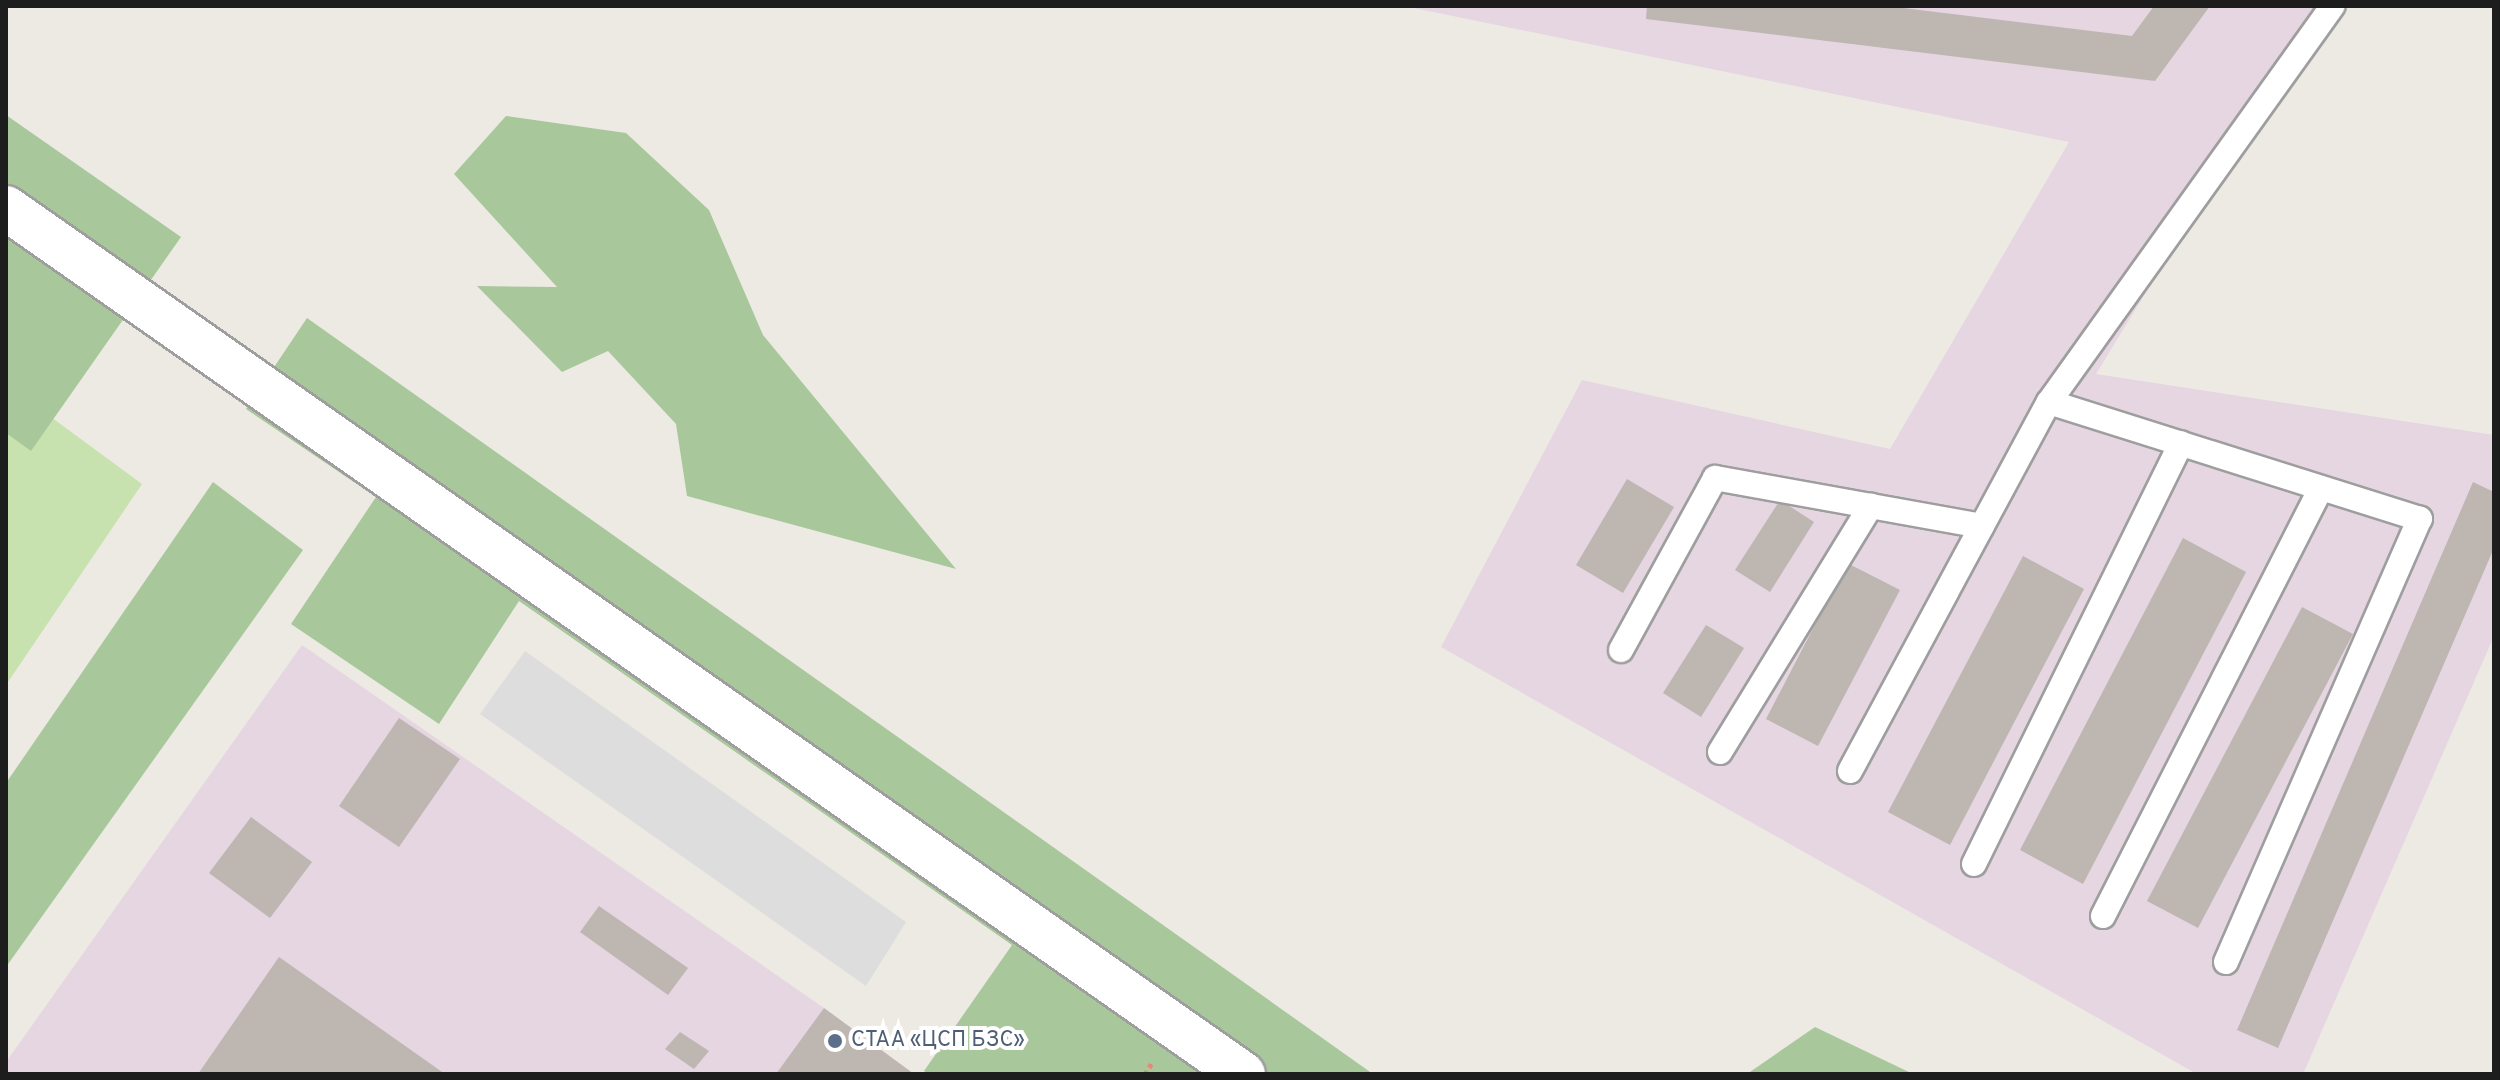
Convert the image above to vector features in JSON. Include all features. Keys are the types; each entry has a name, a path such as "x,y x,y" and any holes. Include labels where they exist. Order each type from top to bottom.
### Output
{"street":[{"path":"6,208 1243,1074"}],"lane":[{"path":"1850,771 2049,402 2333,6"},
{"path":"2049,402 2420,519 2226,962"},
{"path":"1974,864 2181,443"},
{"path":"1621,650 1715,478 1982,526"},
{"path":"2103,916 2321,488"},
{"path":"1720,752 1871,506"}],"shaded area":[{"path":"1404,6 2321,6 2096,374 2494,435 2494,636 2303,1074 2197,1074 1441,647 1582,380 1890,449 2069,142"},
{"name":"СТАА «ЦСП БЗС»","path":"302,645 914,1074 6,1074 6,1062"},
{"path":"525,651 906,922 866,986 480,714"}],"green space":[{"path":"6,115 181,237 31,451 6,433"},
{"path":"506,116 626,133 709,210 763,335 956,569 687,496 676,424 608,351 562,372 477,286 557,287 454,174"},
{"path":"307,318 1373,1074 928,1074 924,1071 1012,945 519,601 439,724 291,624 376,497 246,409"},
{"path":"6,384 142,484 6,685"},
{"path":"213,482 303,550 6,967 6,783"},
{"path":"1815,1027 1913,1074 1747,1074"}],"building":[{"path":"1647,6 1887,6 2132,36 2154,6 2210,6 2155,81 1646,19"},
{"path":"1627,479 1674,507 1623,593 1576,565"},
{"path":"2473,482 2494,492 2494,548 2278,1048 2237,1030"},
{"path":"1780,500 1814,522 1770,592 1735,570"},
{"path":"2183,538 2246,572 2083,884 2020,850"},
{"path":"2023,556 2084,589 1950,845 1888,812"},
{"path":"1847,563 1900,590 1818,746 1766,719"},
{"path":"2302,607 2353,634 2198,928 2147,901"},
{"path":"1706,625 1744,648 1701,717 1663,693"},
{"path":"399,718 460,759 399,847 339,806"},
{"path":"251,817 312,862 270,918 209,873"},
{"path":"599,906 688,968 668,995 580,932"},
{"path":"279,957 445,1074 198,1074"},
{"name":"СТАА «ЦСП БЗС»","path":"824,1008 914,1074 776,1074"},
{"path":"680,1032 709,1051 694,1069 665,1049"}],"place":[{"name":"СТАА «ЦСП БЗС»","path":"835,1041"}]}
